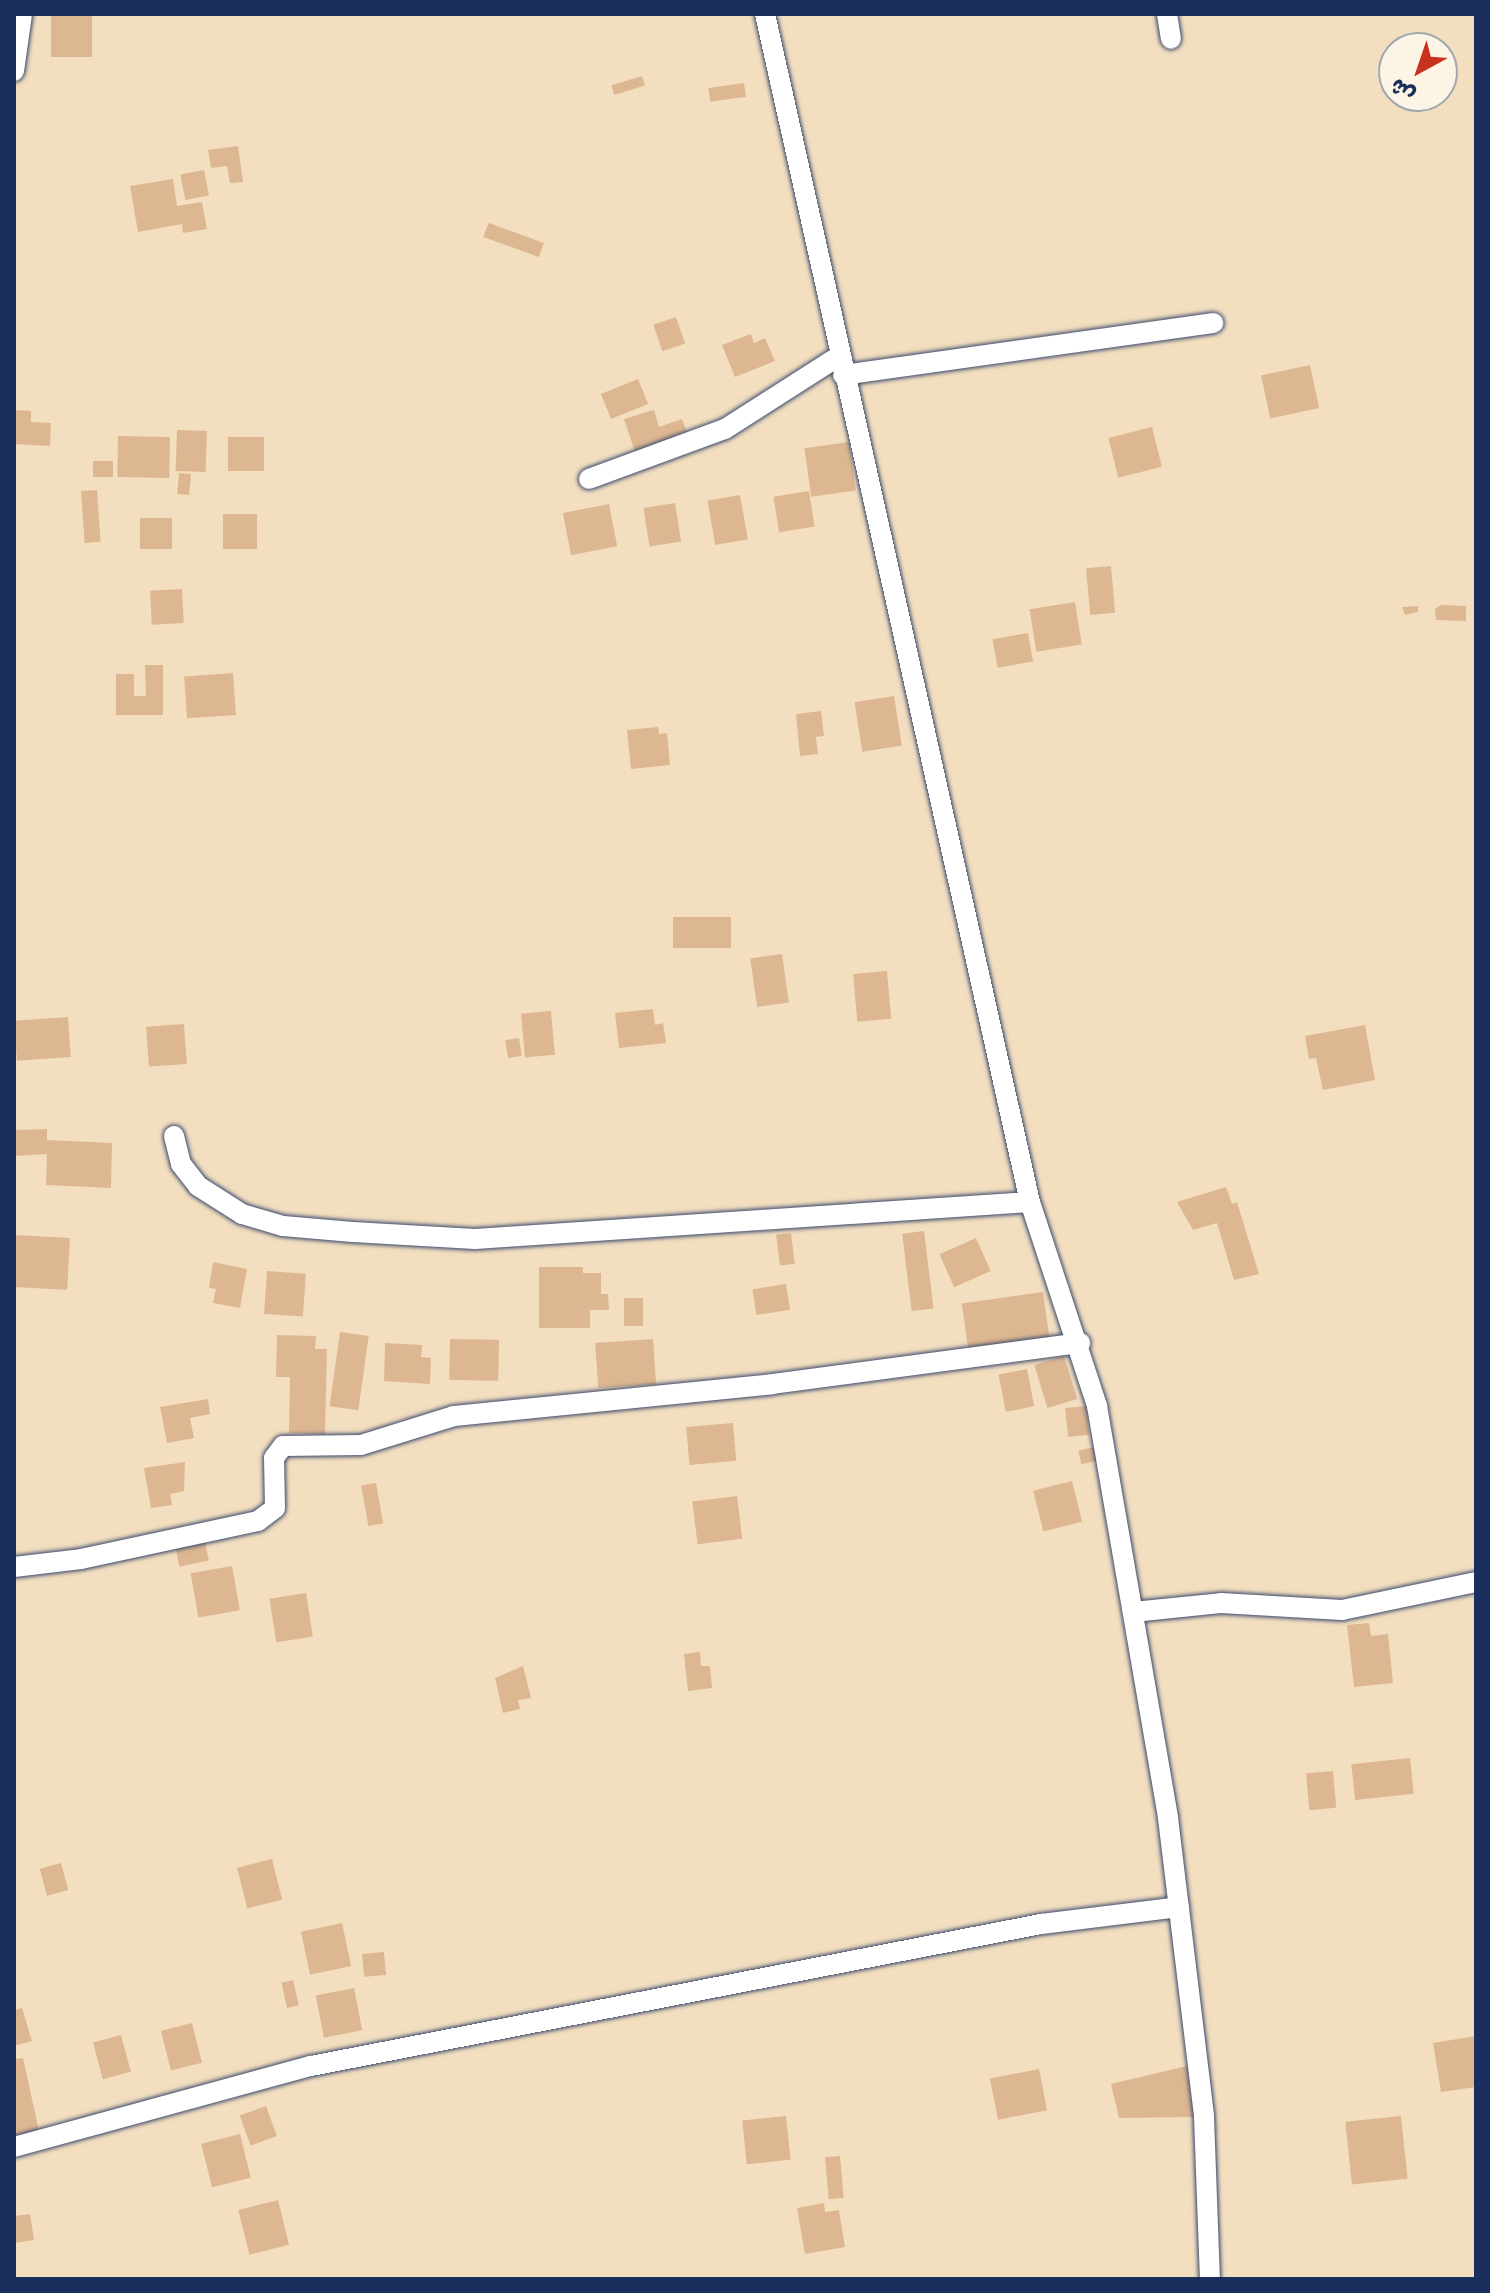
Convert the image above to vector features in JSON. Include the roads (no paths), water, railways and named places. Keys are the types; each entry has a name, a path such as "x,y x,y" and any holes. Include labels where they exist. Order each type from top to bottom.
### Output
{"street":[{"path":"14,71 22,14"},
{"path":"765,14 1030,1202 1080,1343 1097,1406 1179,1907 1204,2117 1210,2279"},
{"path":"1167,14 1171,39"},
{"path":"589,479 725,429 841,365 1213,323"},
{"path":"174,1136 181,1164 198,1186 242,1214 283,1226 353,1232 475,1239 1030,1202"},
{"path":"14,1567 81,1559 258,1521 275,1508 274,1458 283,1446 361,1445 454,1416 772,1384 1080,1343"},
{"path":"1133,1612 1221,1603 1342,1610 1476,1582"},
{"path":"14,2147 311,2066 1041,1924 1179,1907"}]}
